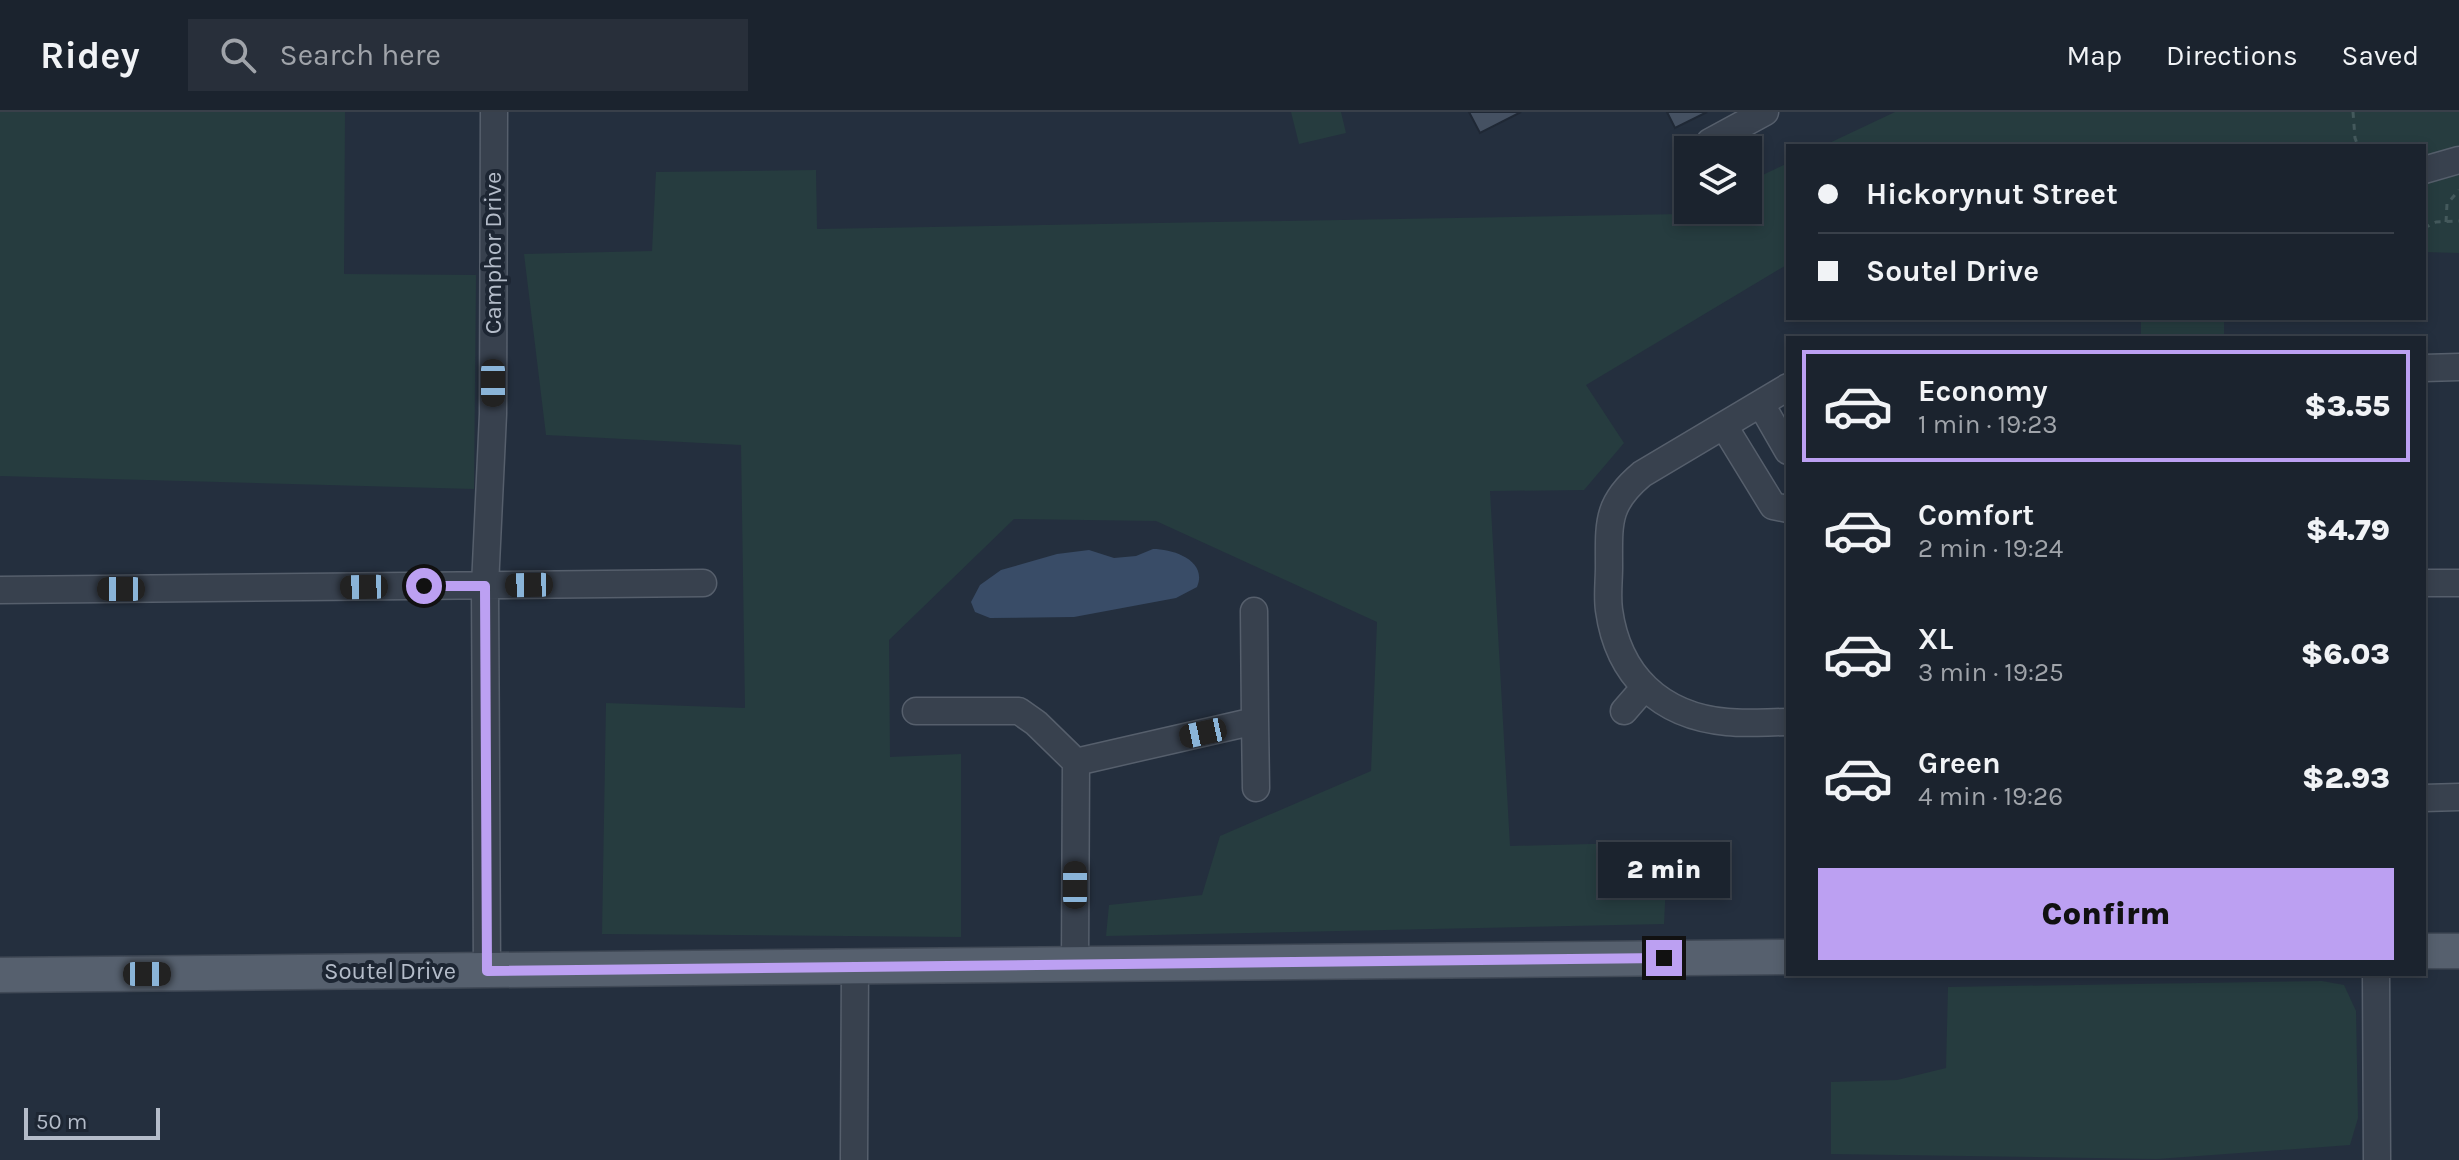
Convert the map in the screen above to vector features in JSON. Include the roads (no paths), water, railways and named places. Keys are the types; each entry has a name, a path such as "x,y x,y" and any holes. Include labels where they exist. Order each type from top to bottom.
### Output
{"main road":[{"path":"2426,951 2459,951"},
{"name":"Soutel Drive","path":"0,975 1786,957"}],"street":[{"name":"Camphor Drive","path":"487,971 485,586 493,414 494,112"},
{"path":"1721,136 1765,112"},
{"path":"2426,169 2459,160"},
{"path":"2426,368 2459,367"},
{"path":"1786,388 1642,474 1627,487 1615,502 1610,522 1609,561 1609,608 1613,633 1621,657 1644,688 1666,704 1696,717 1726,722 1786,722"},
{"path":"1761,404 1786,448"},
{"path":"1724,426 1773,506 1786,509"},
{"path":"0,590 703,583"},
{"path":"2426,583 2459,583"},
{"path":"1254,611 1256,788"},
{"path":"1624,711 1644,688"},
{"path":"916,711 1019,711 1076,762 1075,964"},
{"path":"1076,762 1255,721"},
{"path":"2426,798 2459,797"},
{"path":"854,1160 855,966"},
{"path":"2376,976 2377,1160"}],"water":[{"path":"1153,549 1170,551 1187,558 1198,570 1197,587 1176,598 1074,617 990,618 975,612 971,602 980,585 1001,570 1057,554 1089,550 1114,558 1136,556"}]}
